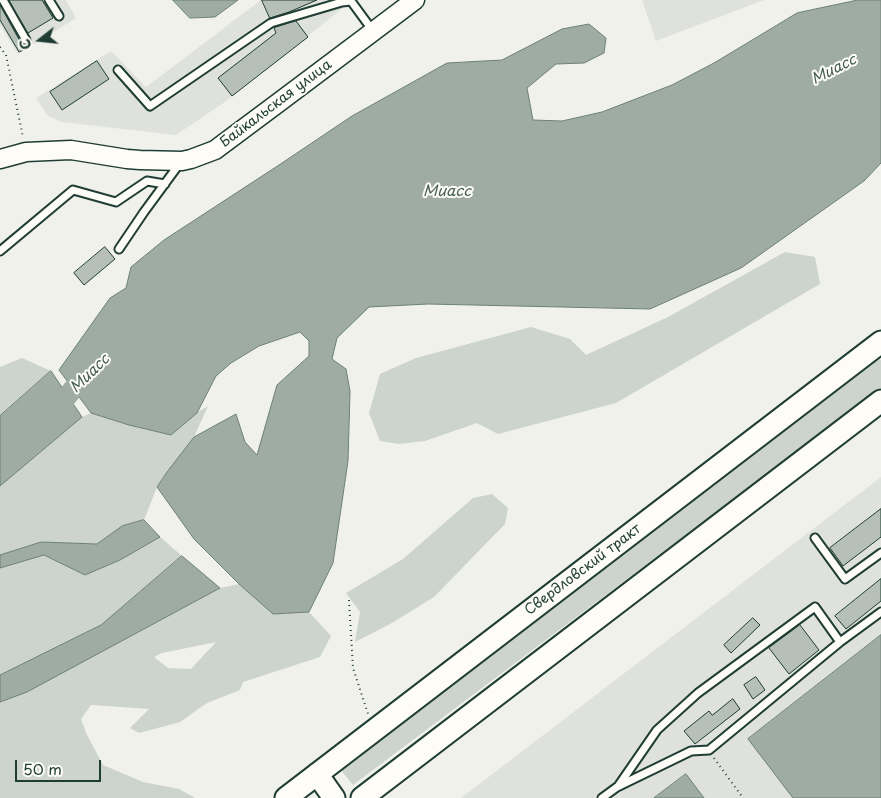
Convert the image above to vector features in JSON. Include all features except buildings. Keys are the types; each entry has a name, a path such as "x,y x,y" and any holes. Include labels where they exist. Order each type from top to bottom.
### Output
{"main road":[{"name":"Свердловский тракт","path":"286,798 881,342"},
{"path":"362,798 879,405"},
{"path":"317,774 334,798"}],"street":[{"name":"Байкальская улица","path":"0,159 26,152 71,150 127,159 182,161 215,150 415,0"}],"lane":[{"path":"3,0 26,40"},
{"path":"49,0 59,16"},
{"path":"118,70 150,106 271,23 342,2 352,1 373,31"},
{"path":"119,249 182,161"},
{"path":"0,251 73,190 116,202 147,181 165,184"},
{"path":"815,538 845,579 881,553"},
{"path":"617,787 657,730 698,693 815,606 840,642"},
{"path":"602,798 617,787 691,750 708,750 840,642 881,612"}],"path":[{"path":"0,47 6,56 26,152"},
{"path":"349,600 354,668 374,730"},
{"path":"708,750 743,798"}],"shaded area":[{"path":"0,0 66,0 76,18 18,54 0,25"},
{"path":"261,0 342,0 343,8 222,104 176,135 62,122 48,116 36,98 111,51 146,87"},
{"path":"642,0 764,0 656,41"},
{"path":"785,252 815,257 820,284 616,403 498,434 477,423 425,441 399,444 380,441 369,413 380,374 416,358 531,327 570,339 586,355 668,317"},
{"path":"22,358 51,371 0,416 0,367"},
{"path":"878,359 881,360 881,388 353,785 341,770"},
{"path":"208,406 194,437 157,487 144,520 122,526 97,544 41,542 0,555 0,486 82,417 91,413 171,435"},
{"path":"881,477 881,798 461,798"},
{"path":"492,494 508,508 505,524 434,597 390,624 355,642 360,612 346,593 403,559 473,498"},
{"path":"160,537 182,556 101,625 0,675 0,568 44,555 85,575 120,560"},
{"path":"239,584 273,614 309,612 331,636 320,657 243,682 240,690 207,703 180,722 139,733 130,728 149,709 91,705 81,719 86,733 103,765 143,782 179,789 195,798 0,798 0,691 122,641 220,588","holes":["216,642 191,669 168,668 154,657 162,653"]}],"water":[{"path":"173,0 238,0 215,17 190,18"},
{"name":"Миасс","path":"858,0 881,0 881,163 864,181 741,268 650,309 428,304 369,307 337,338 332,359 346,369 350,391 348,461 333,563 309,612 273,614 239,584 194,539 157,487 194,437 236,414 245,442 257,455 277,385 309,356 309,341 300,332 259,346 231,363 216,376 197,413 171,435 91,413 59,370 110,298 126,288 131,267 164,240 352,116 447,63 502,60 562,29 589,24 606,38 604,53 584,63 556,64 527,88 533,120 562,121 602,112 672,85 714,63 797,13"},
{"path":"51,371 82,417 0,486 0,416"},
{"path":"144,520 160,537 120,560 85,575 44,555 0,568 0,555 41,542 97,544 122,526"},
{"path":"182,556 220,588 27,692 0,702 0,675 101,625"},
{"path":"881,635 881,798 793,798 748,739"},
{"path":"686,774 704,798 654,798"}],"waterway":[{"name":"Миасс","path":"51,417 73,389 94,370"}]}
